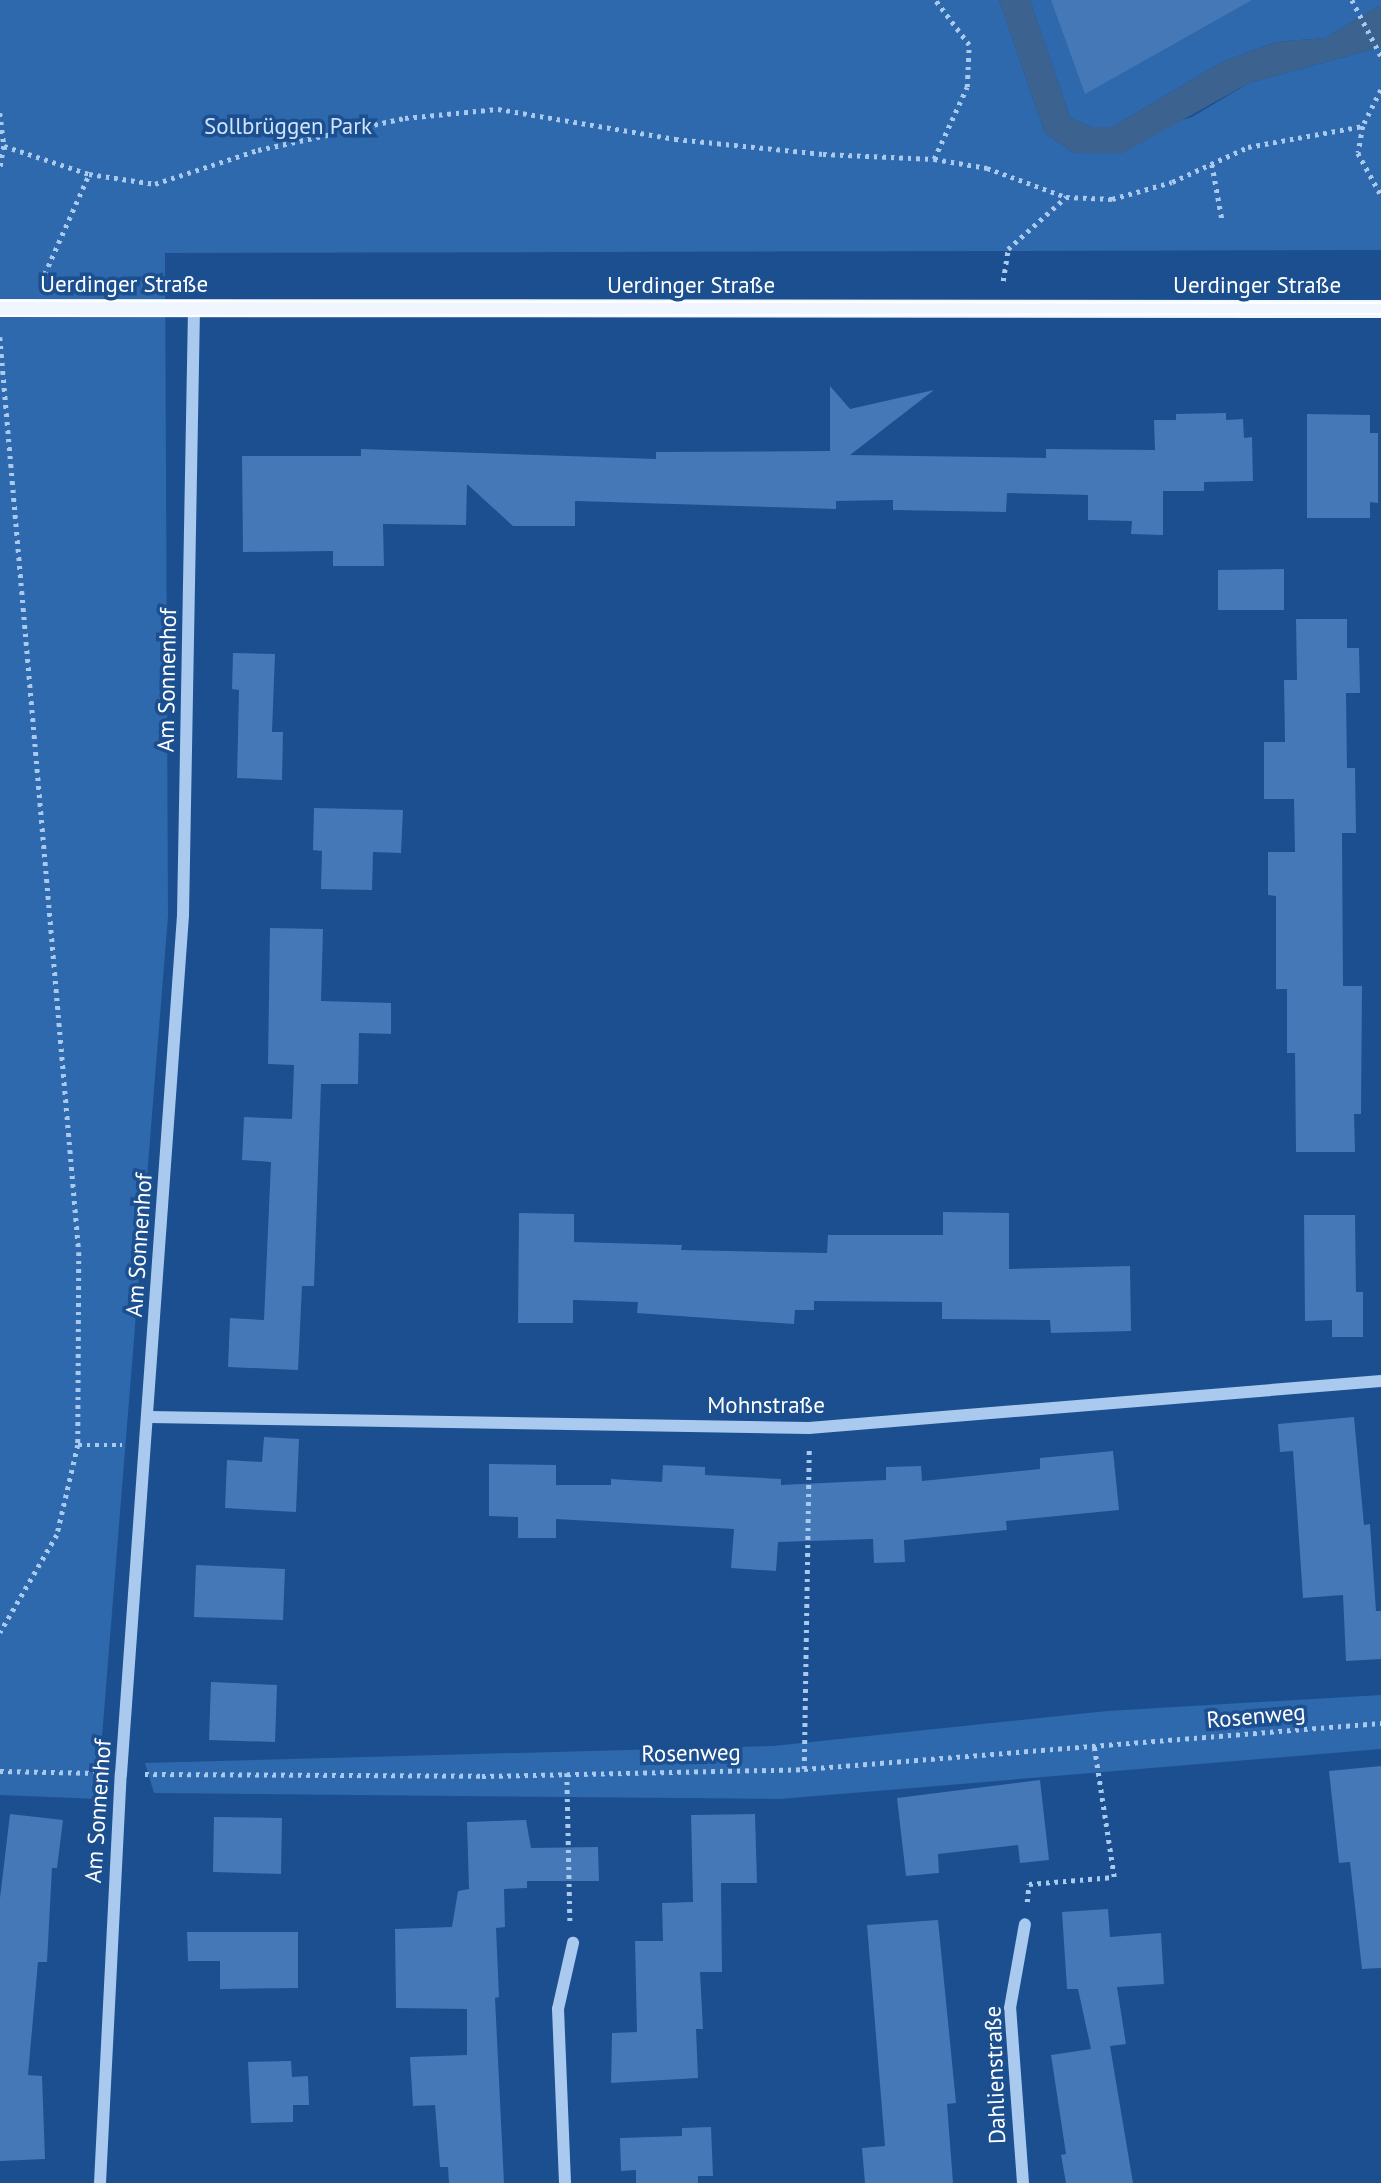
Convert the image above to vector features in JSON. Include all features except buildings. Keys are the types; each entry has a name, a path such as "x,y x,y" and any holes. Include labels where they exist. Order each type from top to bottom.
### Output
{"main road":[{"name":"Uerdinger Straße","path":"0,309 1381,309"}],"street":[{"name":"Am Sonnenhof","path":"100,2183 121,1774 147,1445 183,915 194,309"},
{"name":"Mohnstraße","path":"149,1417 809,1428 1381,1381"},
{"name":"Dahlienstraße","path":"1023,2183 1010,2008 1025,1924"},
{"path":"565,2183 558,2009 573,1943"}],"path":[{"path":"934,159 967,88 969,45 935,0"},
{"path":"1352,0 1381,56"},
{"path":"1381,90 1363,127 1358,153 1381,195"},
{"path":"4,146 89,174 155,184 258,150 405,118 498,109 675,139 823,154 934,159 987,168 1066,197 1112,199 1172,181 1248,147 1363,127"},
{"path":"0,113 4,146 0,168"},
{"path":"1212,164 1222,219"},
{"path":"28,308 89,174"},
{"path":"999,310 1008,249 1066,197"},
{"path":"0,337 79,1252 78,1445 57,1535 0,1633"},
{"path":"804,1769 809,1428"},
{"path":"78,1445 147,1445"},
{"name":"Rosenweg","path":"0,1771 121,1774 567,1773 804,1769 1381,1723"},
{"path":"1025,1924 1029,1884 1114,1877 1094,1746"},
{"path":"567,1773 568,1907 573,1943"}],"green space":[{"name":"Sollbrüggen Park","path":"0,0 999,0 1045,133 1074,153 1192,117 1249,83 1381,47 1381,250 165,253 168,916 97,1799 0,1795"},
{"path":"1030,0 1381,0 1381,5 1325,38 1275,42 1222,62 1112,127 1092,127 1070,118"},
{"path":"1381,1695 1381,1749 780,1799 154,1793 145,1763 773,1746 1107,1711"}],"shaded area":[{"path":"999,0 1030,0 1070,118 1092,127 1112,127 1222,62 1275,42 1325,38 1381,5 1381,47 1249,83 1121,154 1074,153 1045,133"}],"tram line":[{"path":"0,301 1381,303"},
{"path":"0,316 1381,314"}]}
